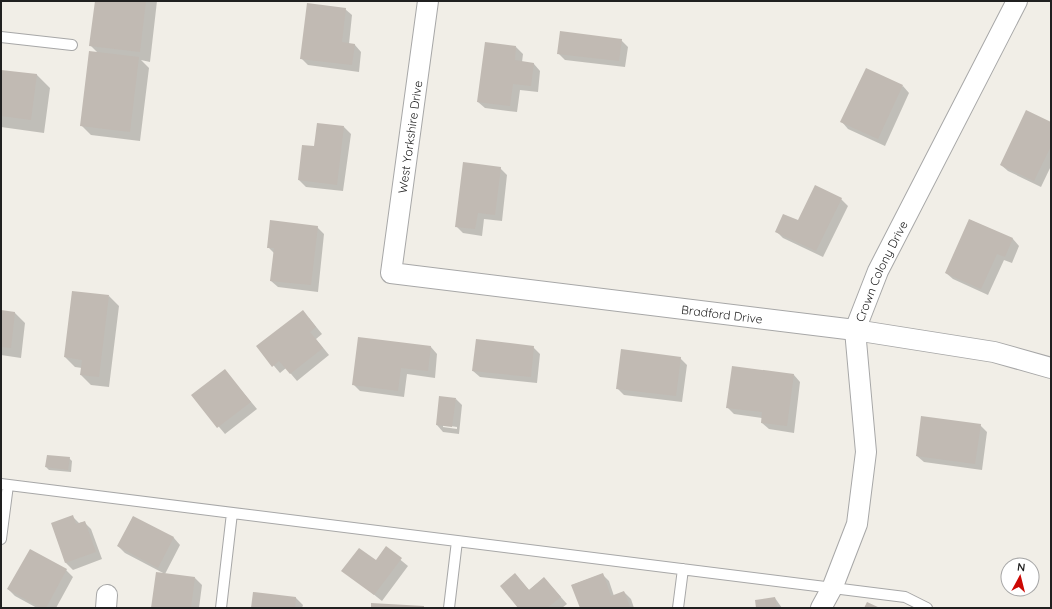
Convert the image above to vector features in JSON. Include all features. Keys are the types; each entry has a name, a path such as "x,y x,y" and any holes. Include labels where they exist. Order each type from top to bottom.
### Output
{"street":[{"name":"West Yorkshire Drive","path":"392,273 428,1"},
{"name":"Crown Colony Drive","path":"821,608 832,587 857,524 866,452 855,330 878,271 1017,1"},
{"name":"Bradford Drive","path":"392,273 855,330 994,352 1051,368"}],"lane":[{"path":"1,37 72,45"},
{"path":"1,539 4,485 905,596 927,608"},
{"path":"221,608 232,513"},
{"path":"449,608 457,542"},
{"path":"678,608 683,569"}],"building":[{"path":"95,1 146,1 140,52 89,46"},
{"path":"307,3 346,8 342,42 355,44 352,65 300,59"},
{"path":"560,31 622,39 619,61 557,54"},
{"path":"485,42 516,46 515,60 534,63 531,86 513,84 510,106 477,102"},
{"path":"89,51 139,57 130,132 80,126"},
{"path":"866,68 903,85 878,139 840,122"},
{"path":"1,70 37,74 31,120 1,116"},
{"path":"1026,110 1051,122 1051,146 1034,181 1000,165"},
{"path":"317,123 344,126 337,185 298,180 302,145 314,146"},
{"path":"463,162 501,167 495,215 478,213 475,229 455,227"},
{"path":"815,185 842,198 816,251 775,232 783,214 798,220"},
{"path":"969,219 1013,238 1005,257 997,254 981,289 945,273"},
{"path":"270,220 318,226 311,285 270,281 274,248 267,248"},
{"path":"72,291 109,295 99,377 80,375 82,360 64,357"},
{"path":"1,310 15,312 11,348 1,347"},
{"path":"303,310 316,327 310,332 323,348 290,374 279,361 272,367 256,346"},
{"path":"358,337 431,346 428,371 401,368 398,391 352,385"},
{"path":"476,339 534,346 531,377 472,371"},
{"path":"621,349 681,357 676,396 616,389"},
{"path":"732,366 794,374 787,426 761,423 762,412 726,408"},
{"path":"225,369 251,402 217,428 191,395"},
{"path":"439,396 456,398 452,427 436,425"},
{"path":"921,416 981,424 975,464 916,456"},
{"path":"47,455 70,457 68,470 45,467"},
{"path":"73,515 76,524 85,521 96,552 65,563 51,523"},
{"path":"133,516 174,537 158,568 117,546"},
{"path":"386,546 402,558 374,595 341,571 359,548 376,560"},
{"path":"30,549 67,569 46,608 41,608 7,589"},
{"path":"156,572 195,577 191,608 151,608"},
{"path":"515,573 529,590 544,577 561,597 547,608 518,608 500,586"},
{"path":"603,573 611,596 624,591 630,607 580,608 571,585"},
{"path":"253,592 296,597 295,608 251,608"},
{"path":"775,597 777,608 756,608 755,600"},
{"path":"867,602 880,608 864,608"},
{"path":"371,603 424,606 424,608 371,608"}]}
